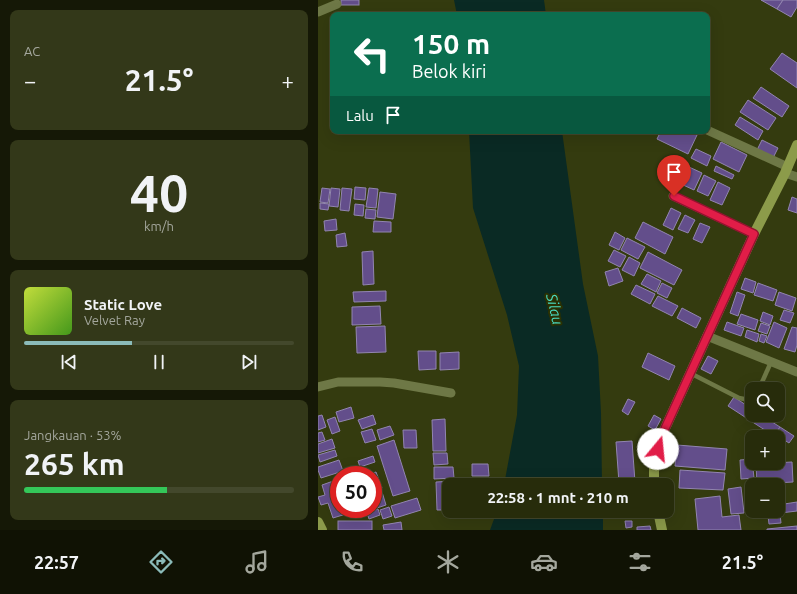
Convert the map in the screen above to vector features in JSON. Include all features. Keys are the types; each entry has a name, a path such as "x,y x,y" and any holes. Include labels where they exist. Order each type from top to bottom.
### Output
{"main road":[{"path":"654,478 654,464 662,435 754,234 797,145"},
{"path":"659,518 662,530"},
{"path":"318,522 322,530"}],"street":[{"path":"318,12 337,4"},
{"path":"710,132 797,177"},
{"path":"674,196 754,234"},
{"path":"707,336 797,372"},
{"path":"318,388 338,382 380,382 451,393"}],"lane":[{"path":"762,382 771,362"},
{"path":"690,373 739,398 745,399"}],"water":[{"path":"454,0 544,0 546,12 456,12"},
{"name":"Silau","path":"469,134 562,134 583,284 598,356 602,478 505,478 517,415 519,366 507,315 473,208"},
{"path":"494,518 603,518 603,530 490,530"}],"building":[{"path":"341,0 359,0 359,5 341,5"},
{"path":"761,0 783,0 777,9"},
{"path":"783,0 797,0 797,7 791,17 777,9"},
{"path":"782,53 797,63 797,88 770,69"},
{"path":"761,87 789,106 782,117 753,98"},
{"path":"748,100 776,118 768,130 740,112"},
{"path":"740,117 763,131 758,140 735,125"},
{"path":"660,134 697,135 688,154 657,139"},
{"path":"762,140 778,148 773,158 757,150"},
{"path":"721,142 747,155 739,172 713,159"},
{"path":"696,149 711,156 707,166 691,158"},
{"path":"716,166 734,175 732,179 714,171"},
{"path":"689,167 702,173 694,190 681,184"},
{"path":"704,175 716,181 708,196 697,191"},
{"path":"718,182 730,188 722,205 710,200"},
{"path":"355,187 366,188 365,200 354,199"},
{"path":"322,188 330,189 328,203 320,202"},
{"path":"331,188 340,189 338,207 329,206"},
{"path":"342,188 352,189 349,211 340,210"},
{"path":"369,188 378,189 376,208 366,207"},
{"path":"380,192 396,194 393,219 377,217"},
{"path":"792,197 797,199 797,213 788,210"},
{"path":"320,203 329,204 328,210 320,209"},
{"path":"355,204 364,205 363,216 354,215"},
{"path":"671,208 681,213 673,230 663,225"},
{"path":"366,209 376,210 375,219 365,218"},
{"path":"685,215 695,220 688,233 678,229"},
{"path":"336,219 337,230 325,231 324,221"},
{"path":"374,221 391,222 391,232 373,232"},
{"path":"643,222 673,237 665,254 635,238"},
{"path":"700,223 710,227 702,243 693,239"},
{"path":"615,232 625,238 619,250 609,245"},
{"path":"345,233 347,246 337,247 336,235"},
{"path":"627,238 645,247 638,259 621,250"},
{"path":"614,250 626,256 620,267 608,261"},
{"path":"373,251 374,284 363,285 362,252"},
{"path":"648,252 682,270 674,285 640,268"},
{"path":"629,257 640,263 634,276 622,270"},
{"path":"618,268 623,281 609,286 605,272"},
{"path":"647,274 661,281 656,292 641,284"},
{"path":"745,278 756,282 753,293 741,289"},
{"path":"662,283 672,288 667,298 657,293"},
{"path":"758,283 777,290 773,301 754,295"},
{"path":"636,285 655,294 650,304 631,294"},
{"path":"386,291 386,301 354,302 353,292"},
{"path":"737,292 745,295 738,316 730,313"},
{"path":"779,292 796,298 792,311 775,305"},
{"path":"658,296 678,306 672,316 652,306"},
{"path":"380,306 381,324 352,325 352,307"},
{"path":"682,308 701,318 696,328 677,318"},
{"path":"784,310 794,313 790,323 780,320"},
{"path":"763,312 773,316 770,325 760,321"},
{"path":"741,314 758,320 755,330 737,324"},
{"path":"727,322 744,328 741,336 724,330"},
{"path":"774,322 787,328 779,348 766,342"},
{"path":"761,323 770,326 767,334 758,331"},
{"path":"385,326 386,352 357,353 356,327"},
{"path":"792,327 797,328 797,345 795,352 784,349"},
{"path":"747,330 759,334 757,342 745,337"},
{"path":"761,334 767,336 764,343 759,341"},
{"path":"418,351 436,351 436,369 419,370"},
{"path":"459,352 459,369 440,370 440,353"},
{"path":"648,353 675,366 669,380 642,367"},
{"path":"708,356 718,361 711,374 701,369"},
{"path":"734,397 745,404 745,417 728,406"},
{"path":"628,399 635,402 628,415 622,411"},
{"path":"351,407 354,418 339,422 336,412"},
{"path":"322,415 326,427 318,430 318,416"},
{"path":"373,415 376,424 362,429 358,420"},
{"path":"654,415 661,419 655,430 648,426"},
{"path":"335,417 340,431 332,434 327,420"},
{"path":"445,419 446,451 433,451 432,420"},
{"path":"753,422 772,422 780,427 778,430 765,430"},
{"path":"390,426 394,435 380,440 377,430"},
{"path":"780,427 785,430 778,430"},
{"path":"372,429 376,440 365,443 361,432"},
{"path":"403,430 416,430 417,448 404,448"},
{"path":"785,430 794,436 789,443 785,440"},
{"path":"322,432 325,440 318,442 318,433"},
{"path":"332,439 335,448 318,453 318,444"},
{"path":"394,440 410,491 393,496 377,446"},
{"path":"632,441 635,478 619,478 616,442"},
{"path":"677,445 727,449 725,470 675,466"},
{"path":"335,450 337,456 320,462 318,455"},
{"path":"433,453 447,453 448,464 434,465"},
{"path":"373,456 375,462 360,466 358,461"},
{"path":"339,460 341,466 330,466 330,475 321,478 318,467"},
{"path":"740,460 745,460 745,470 753,470 754,478 741,479"},
{"path":"785,462 792,462 793,482 785,482 785,478 757,478 756,470 785,470"},
{"path":"472,464 488,464 489,476 472,476"},
{"path":"434,467 453,467 454,478 434,479"},
{"path":"680,470 725,473 723,490 679,488"},
{"path":"330,482 330,509 328,503 321,505 318,497 325,495 322,485"},
{"path":"436,482 442,482 442,510 437,510"},
{"path":"741,487 744,513 731,514 728,489"},
{"path":"382,492 386,505 382,506"},
{"path":"720,496 722,517 739,515 741,530 698,530 695,499"},
{"path":"417,498 421,510 395,518 391,506"},
{"path":"797,502 797,511 785,512 785,504"},
{"path":"389,507 392,516 383,519 382,509"},
{"path":"768,518 780,518 781,523 769,524"},
{"path":"338,521 372,521 372,530 338,530"},
{"path":"625,521 632,521 632,527 626,528"},
{"path":"401,522 402,530 384,530 383,525"},
{"path":"650,526 651,530 637,530 637,527"},
{"path":"797,526 797,530 767,530 767,529"}],"route":[{"path":"658,449 662,435 754,234 674,196"}]}
